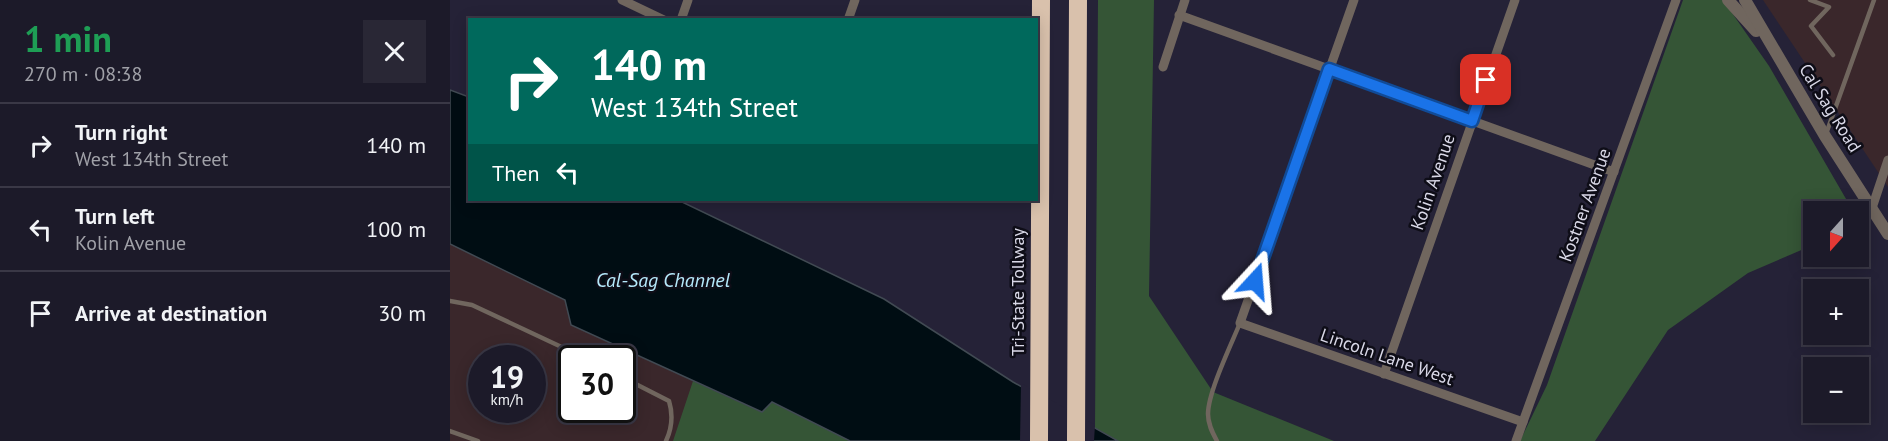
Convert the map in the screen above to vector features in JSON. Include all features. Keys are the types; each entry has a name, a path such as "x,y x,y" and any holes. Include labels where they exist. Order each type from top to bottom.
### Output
{"highway":[{"name":"Tri-State Tollway","path":"1039,441 1041,0"},
{"path":"1076,441 1078,0"}],"street":[{"path":"622,0 660,18"},
{"path":"682,18 688,0"},
{"path":"849,18 855,0"},
{"path":"1162,68 1185,0"},
{"path":"1240,323 1354,0"},
{"name":"Kolin Avenue","path":"1384,374 1515,0"},
{"name":"Kostner Avenue","path":"1516,441 1676,0"},
{"path":"1728,0 1773,50"},
{"name":"Cal Sag Road","path":"1745,0 1825,136 1888,234"},
{"path":"1179,15 1614,172"},
{"path":"1872,208 1888,160"},
{"name":"Lincoln Lane West","path":"1240,323 1523,422"}],"lane":[{"path":"1810,0 1829,7"},
{"path":"1831,0 1829,7 1811,26 1833,55"},
{"path":"1825,136 1874,0"},
{"path":"450,301 472,305 558,345"},
{"path":"1216,441 1211,430 1208,411 1240,323"},
{"path":"636,384 669,401 673,412 666,441"},
{"path":"450,430 478,441"}],"shaded area":[{"path":"1763,0 1888,0 1888,187"},
{"path":"450,244 566,300 571,325 615,345 558,345 558,423 636,423 636,355 761,412 771,402 850,441 450,441"}],"green space":[{"path":"1098,0 1154,0 1149,296 1213,392 1334,441 1118,441 1095,428"},
{"path":"1683,0 1723,0 1769,66 1847,201 1803,201 1803,249 1748,273 1668,330 1595,441 1520,441 1547,385"},
{"path":"693,381 761,412 771,402 850,441 673,441"}],"water":[{"name":"Cal-Sag Channel","path":"450,90 468,97 468,201 680,201 884,299 1013,382 1118,441 850,441 772,402 762,412 636,355 636,345 615,345 571,325 565,300 450,244"}],"pier":[{"path":"1021,383 1095,425 1094,441 1020,441"}],"route":[{"path":"1255,281 1329,69 1472,121 1486,80"}]}
